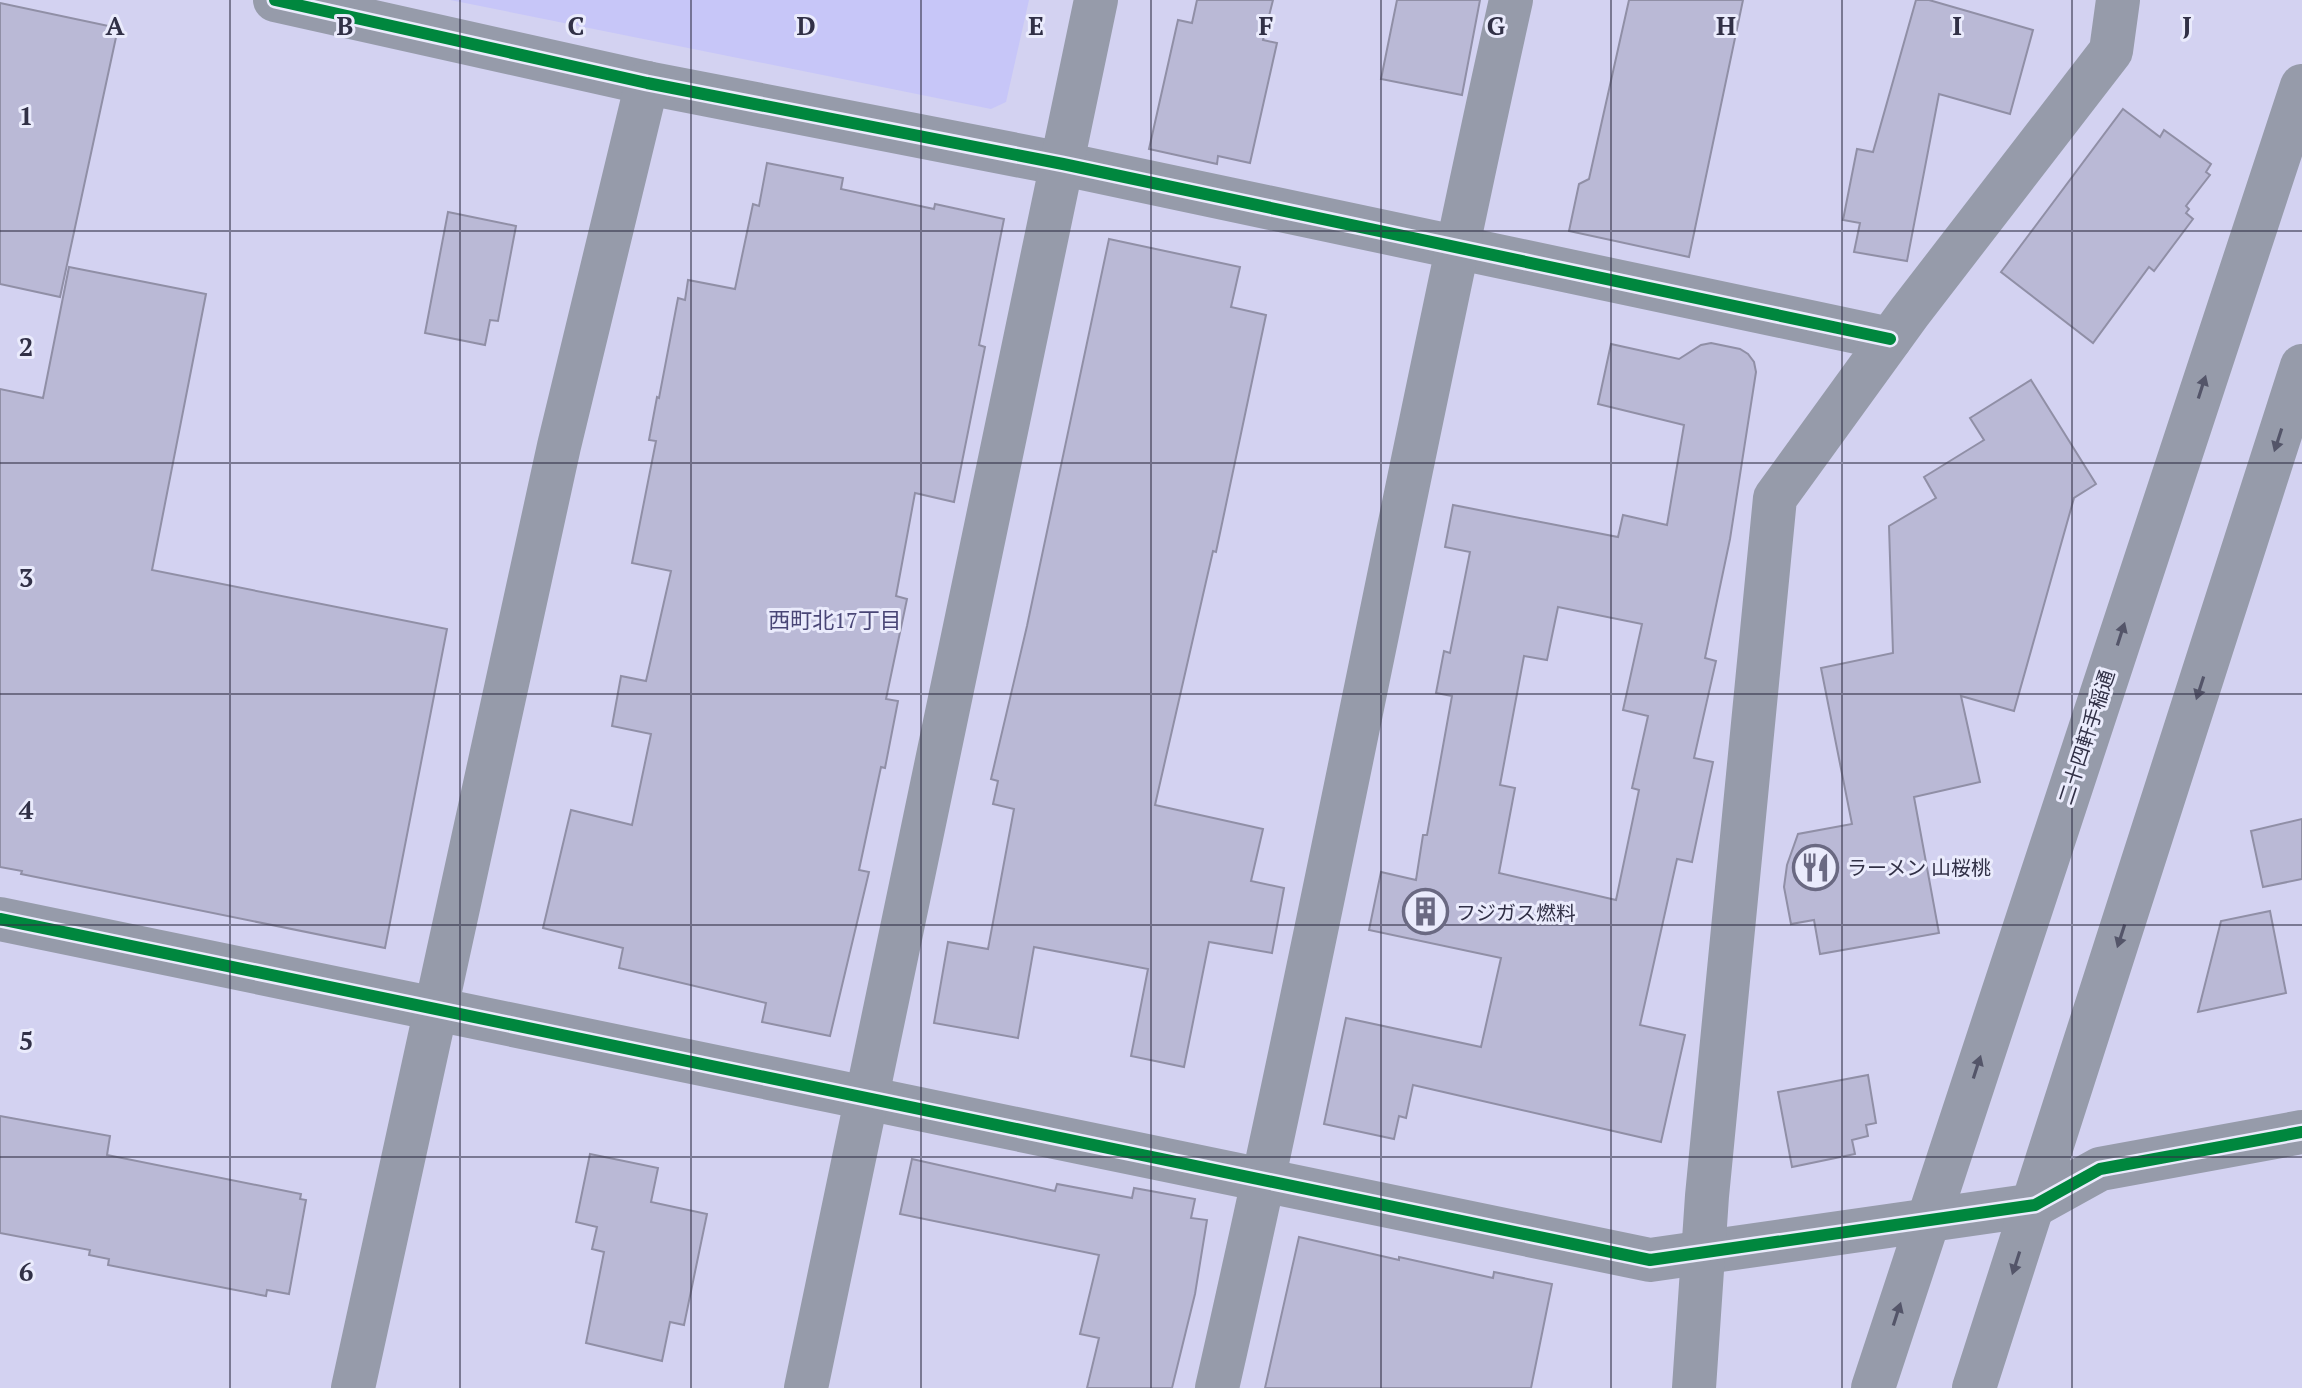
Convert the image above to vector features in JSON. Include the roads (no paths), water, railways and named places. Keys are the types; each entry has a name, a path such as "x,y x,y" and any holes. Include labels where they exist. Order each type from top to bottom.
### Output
{"street":[{"path":"275,0 647,83 1063,164 1890,339"},
{"path":"806,1388 1096,0"},
{"path":"1217,1388 1265,1180 1456,249 1511,0"},
{"path":"1694,1388 1702,1253 1775,498 1890,339 2111,51 2118,0"},
{"path":"353,1388 559,446 647,83"},
{"name":"二十四軒手稲通","path":"1873,1388 2302,86"},
{"path":"1974,1388 2302,366"},
{"path":"0,919 1650,1260 2035,1205 2100,1169 2302,1132"}],"place":[{"name":"ラーメン 山桜桃","path":"1816,867"},
{"name":"フジガス燃料","path":"1425,912"}],"district":[{"name":"西町北17丁目","path":"835,619"}]}
